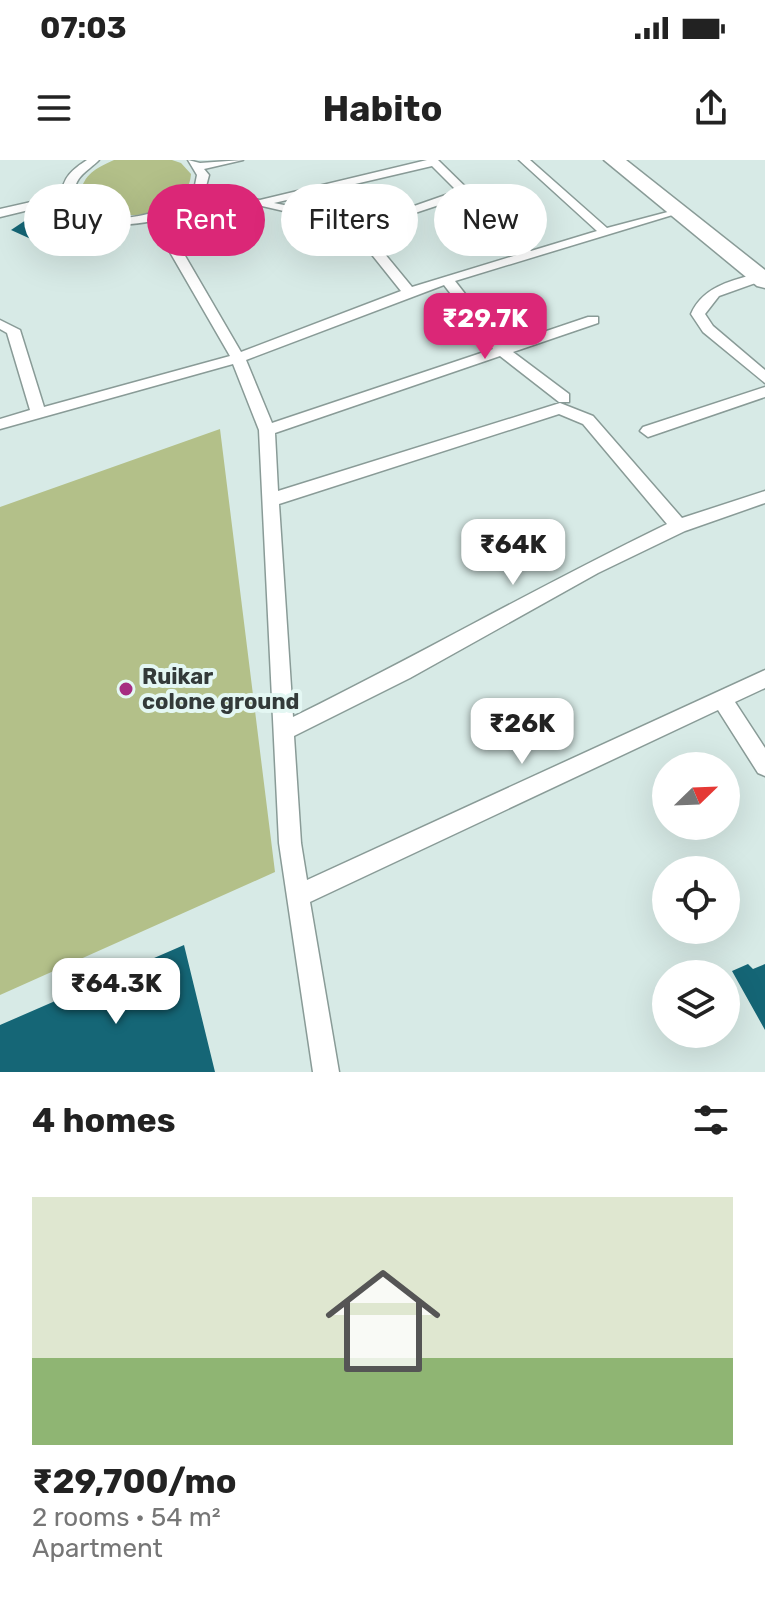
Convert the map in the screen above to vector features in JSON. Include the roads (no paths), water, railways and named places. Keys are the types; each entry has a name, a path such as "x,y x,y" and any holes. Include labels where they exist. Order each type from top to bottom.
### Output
{"highway":[{"path":"614,160 675,211 763,274"},
{"path":"633,160 763,274"}],"street":[{"path":"68,184 72,176 94,160"},
{"path":"201,184 203,175 196,163 238,160"},
{"path":"524,160 605,232"},
{"path":"265,202 433,161 454,184"},
{"path":"0,213 24,207"},
{"path":"547,249 675,211"},
{"path":"179,256 238,358 267,430 290,843 326,1072"},
{"path":"380,256 409,292"},
{"path":"0,424 238,358 409,292 525,256"},
{"path":"763,274 711,296 700,305 698,314 708,329 765,378"},
{"path":"449,282 501,350 564,398"},
{"path":"267,430 593,320"},
{"path":"0,324 13,330 38,412"},
{"path":"648,431 765,392"},
{"path":"271,500 560,408 588,420 679,526"},
{"path":"284,731 403,672 592,568 679,526 765,497"},
{"path":"298,896 765,679"},
{"path":"722,699 765,766"}],"place":[{"name":"Ruikar colone ground","path":"126,689"}]}
